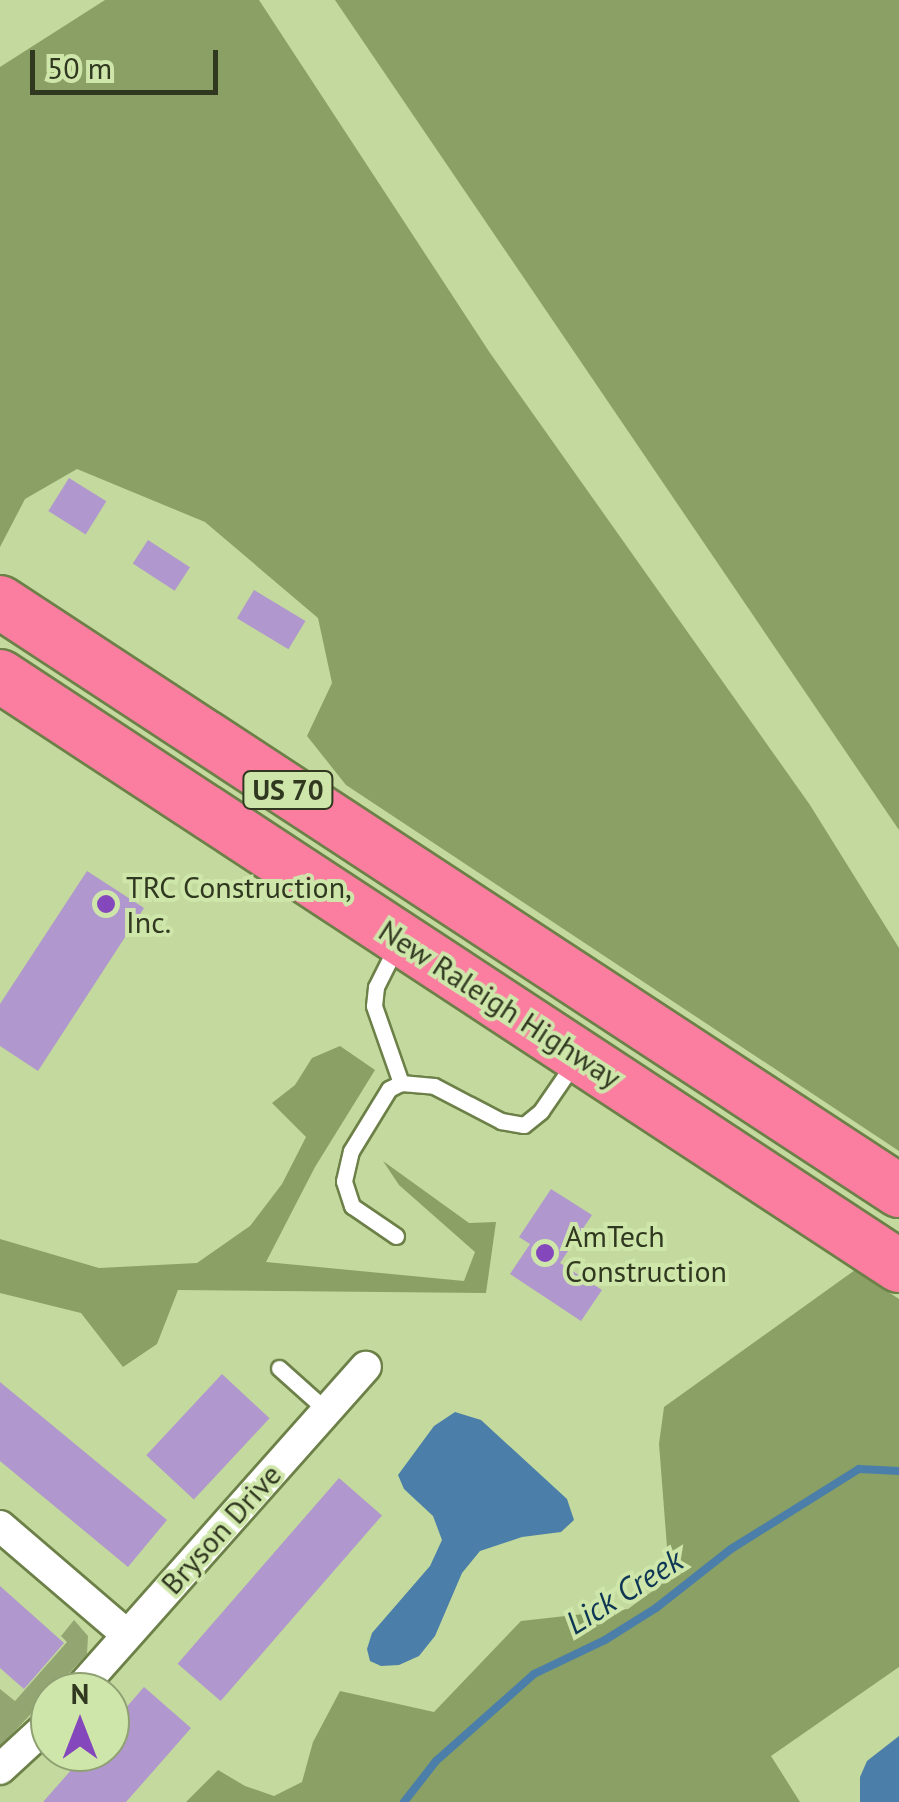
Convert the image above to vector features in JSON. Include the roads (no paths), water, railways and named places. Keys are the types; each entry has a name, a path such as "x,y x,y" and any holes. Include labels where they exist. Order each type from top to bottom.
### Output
{"highway":[{"name":"New Raleigh Highway","path":"7,623 899,1191"},
{"name":"New Raleigh Highway","path":"0,676 899,1266"}],"street":[{"name":"Bryson Drive","path":"96,1672 366,1366"},
{"path":"0,1526 128,1635"},
{"path":"0,1769 30,1741"}],"lane":[{"path":"400,938 376,987 374,1006 400,1083"},
{"path":"396,1236 352,1206 344,1180 350,1151 379,1098 400,1083 434,1086 501,1121 524,1125 541,1112 579,1055"},
{"path":"279,1368 326,1410"}],"water":[{"path":"455,1412 481,1420 567,1499 574,1520 561,1532 522,1537 480,1551 462,1573 435,1636 419,1656 399,1665 381,1666 370,1661 367,1649 372,1633 430,1566 442,1540 433,1516 404,1489 398,1475 434,1426"},
{"path":"899,1736 899,1802 860,1802 860,1777 867,1761"}],"waterway":[{"name":"Lick Creek","path":"404,1802 436,1761 534,1674 605,1640 656,1608 731,1549 859,1469 899,1471"}],"place":[{"name":"TRC Construction, Inc.","path":"106,904"},
{"name":"AmTech Construction","path":"545,1253"}]}
